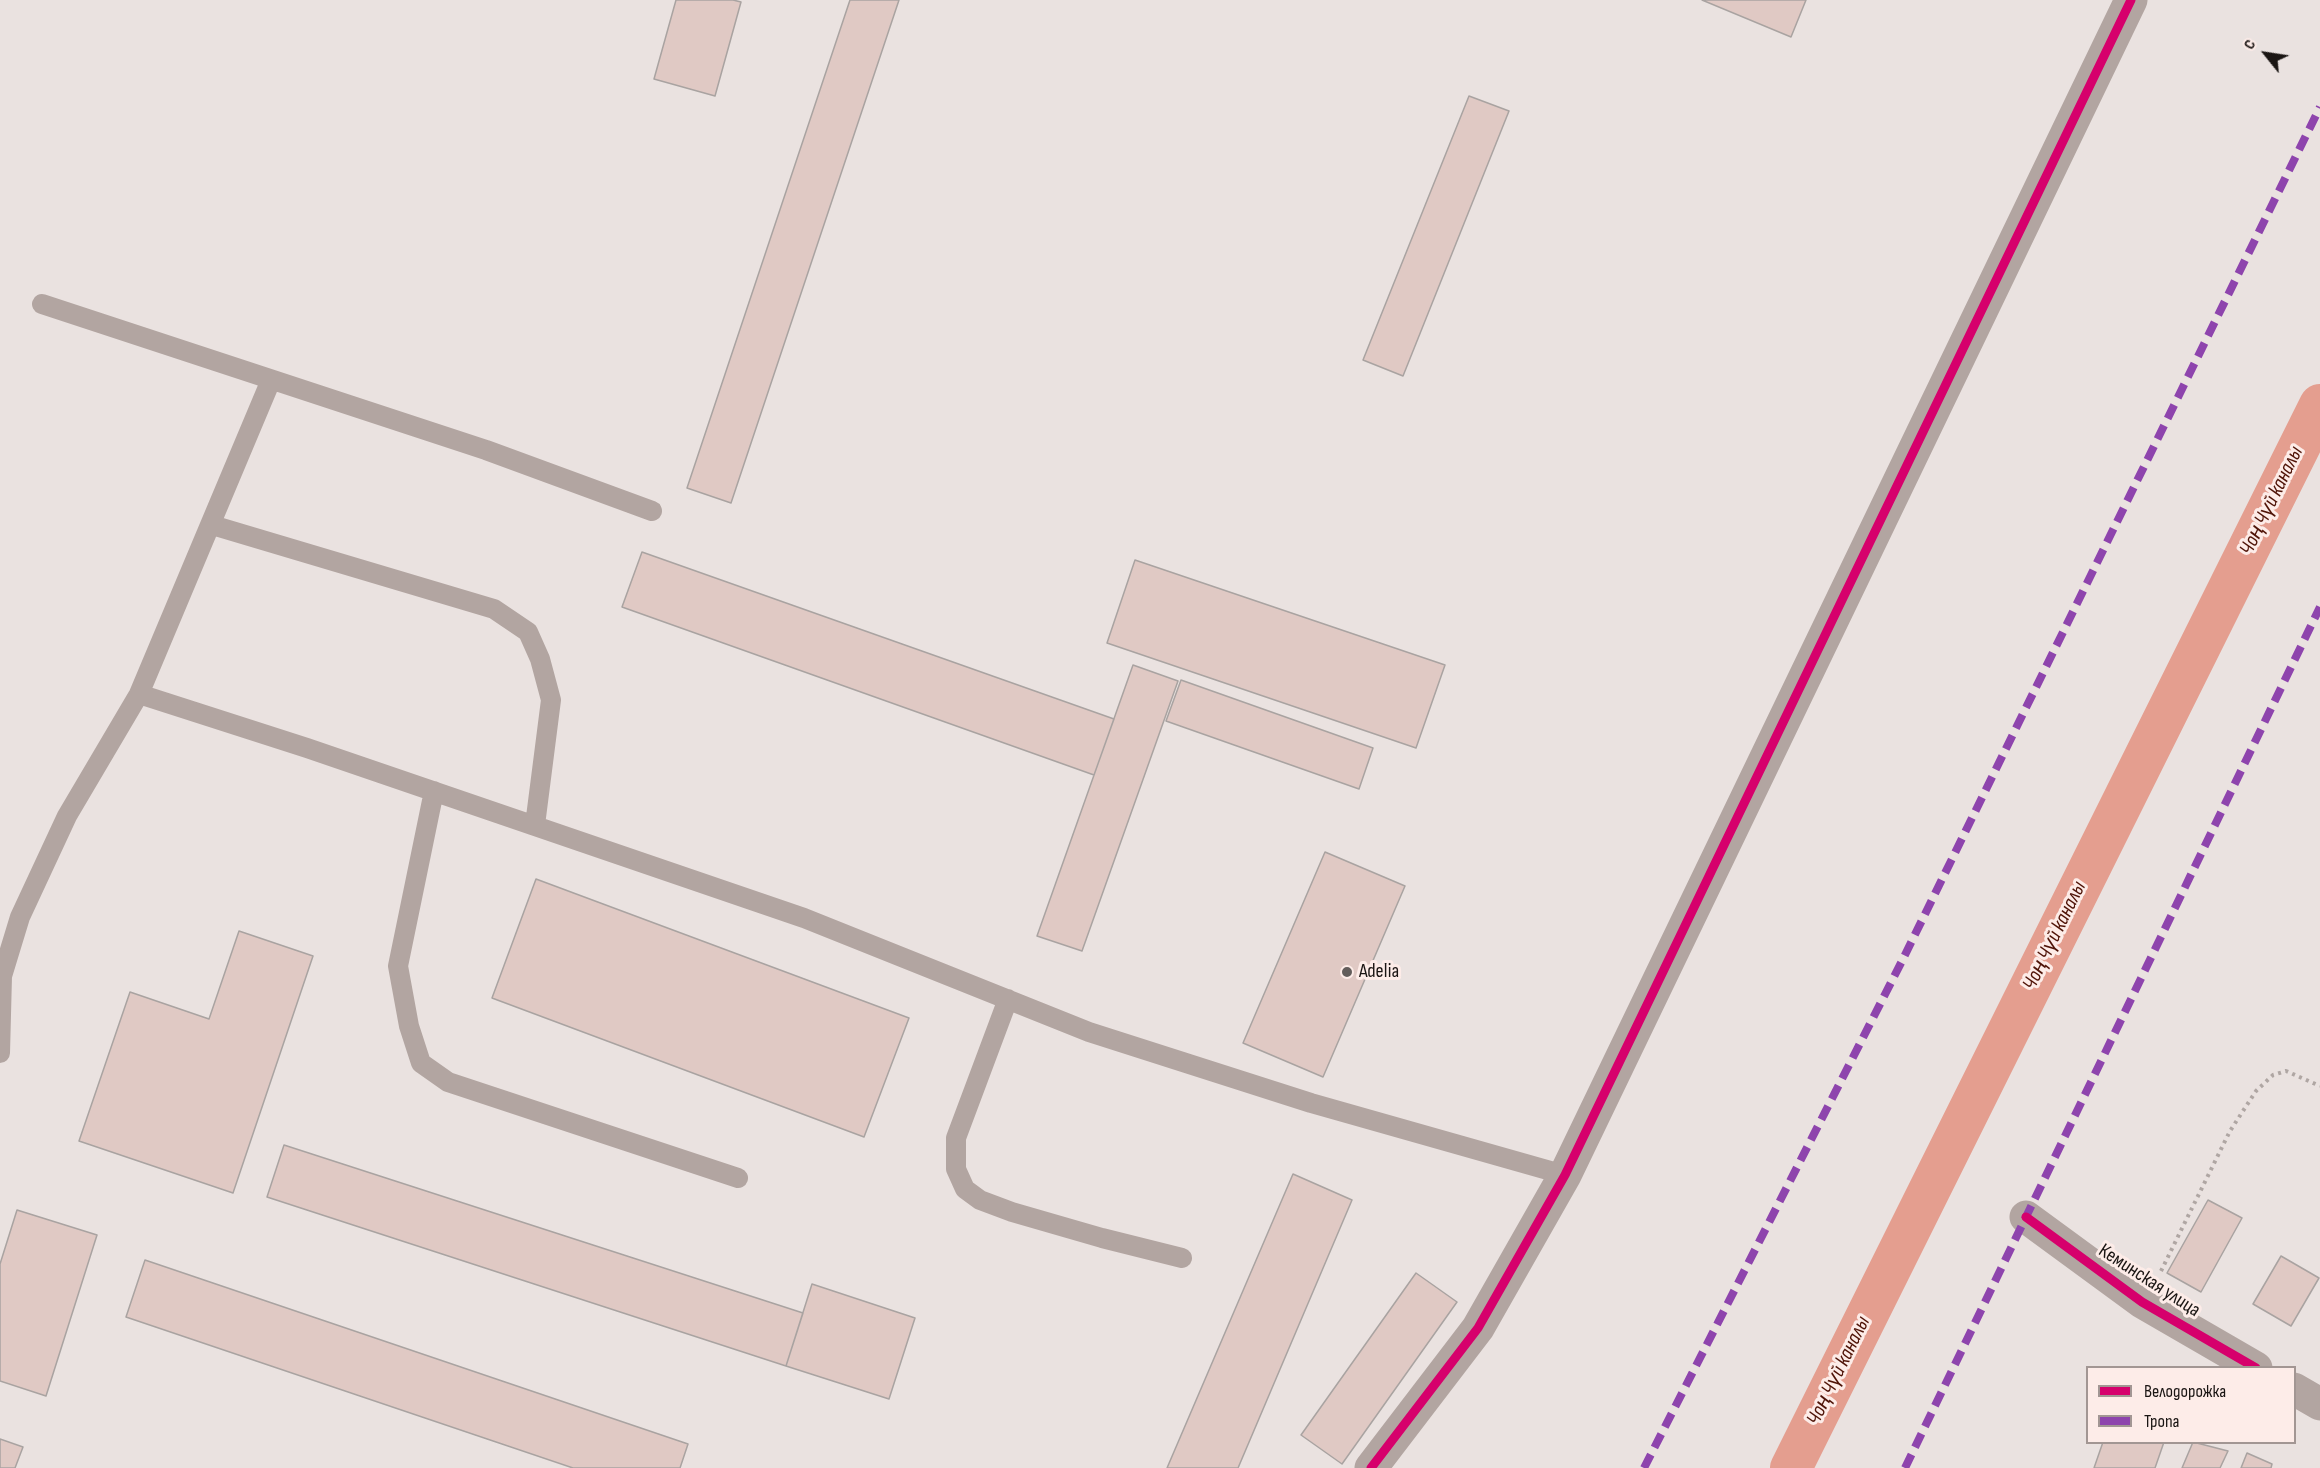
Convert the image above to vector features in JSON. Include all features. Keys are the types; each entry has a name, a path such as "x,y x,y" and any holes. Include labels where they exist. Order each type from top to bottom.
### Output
{"street":[{"path":"1371,1468 1478,1328 1566,1175 2131,0"},
{"name":"Кеминская улица","path":"2026,1217 2142,1302 2253,1366"},
{"path":"2296,1390 2320,1404"}],"lane":[{"path":"42,304 486,450 652,511"},
{"path":"0,1053 2,976 20,916 67,816 139,694 212,525 271,380"},
{"path":"212,525 494,609 528,632 540,659 551,700 536,825"},
{"path":"139,694 536,825 804,918 1089,1032 1311,1103 1566,1175"},
{"path":"434,791 398,966 409,1026 421,1063 448,1082 738,1178"},
{"path":"1008,999 956,1138 956,1169 964,1189 980,1200 1012,1212 1182,1258"}],"path":[{"path":"2142,1302 2158,1275 2230,1131 2256,1091 2273,1075 2286,1071 2320,1086"}],"building":[{"path":"676,0 741,2 715,96 654,79"},
{"path":"850,0 899,0 731,503 687,488"},
{"path":"1702,0 1806,0 1791,37"},
{"path":"1469,96 1509,111 1403,376 1363,360"},
{"path":"642,552 1114,719 1094,775 622,607"},
{"path":"1135,560 1445,665 1416,748 1107,643"},
{"path":"1133,665 1178,681 1082,951 1037,936"},
{"path":"1181,680 1373,748 1359,789 1166,721"},
{"path":"1325,852 1405,886 1323,1077 1243,1043"},
{"path":"536,879 909,1018 864,1137 492,998"},
{"path":"239,931 313,956 233,1193 79,1141 130,992 209,1019"},
{"path":"284,1145 803,1313 786,1366 267,1197"},
{"path":"1293,1174 1352,1200 1238,1468 1167,1468"},
{"path":"2208,1200 2242,1218 2201,1292 2167,1273"},
{"path":"17,1210 97,1235 46,1396 0,1381 0,1264"},
{"path":"2281,1256 2319,1278 2291,1326 2253,1304"},
{"path":"145,1260 688,1444 680,1468 573,1468 126,1317"},
{"path":"1416,1273 1457,1302 1342,1464 1301,1435"},
{"path":"812,1284 915,1318 889,1399 786,1366"},
{"path":"0,1439 23,1447 15,1468 0,1468"},
{"path":"2102,1444 2163,1444 2155,1468 2094,1468"},
{"path":"2192,1444 2228,1451 2220,1468 2182,1468"},
{"path":"2247,1453 2272,1464 2271,1468 2241,1468"}],"waterway":[{"name":"Чоң Чүй каналы","path":"1791,1468 2320,405"}],"marked path":[{"path":"1644,1468 1903,959 2320,107"},
{"path":"1905,1468 2320,607"}],"cycle path":[{"path":"1371,1468 1478,1328 1565,1175 2131,0"},
{"path":"2026,1217 2142,1302 2253,1366"}],"place":[{"name":"Adelia","path":"1347,972"}]}
